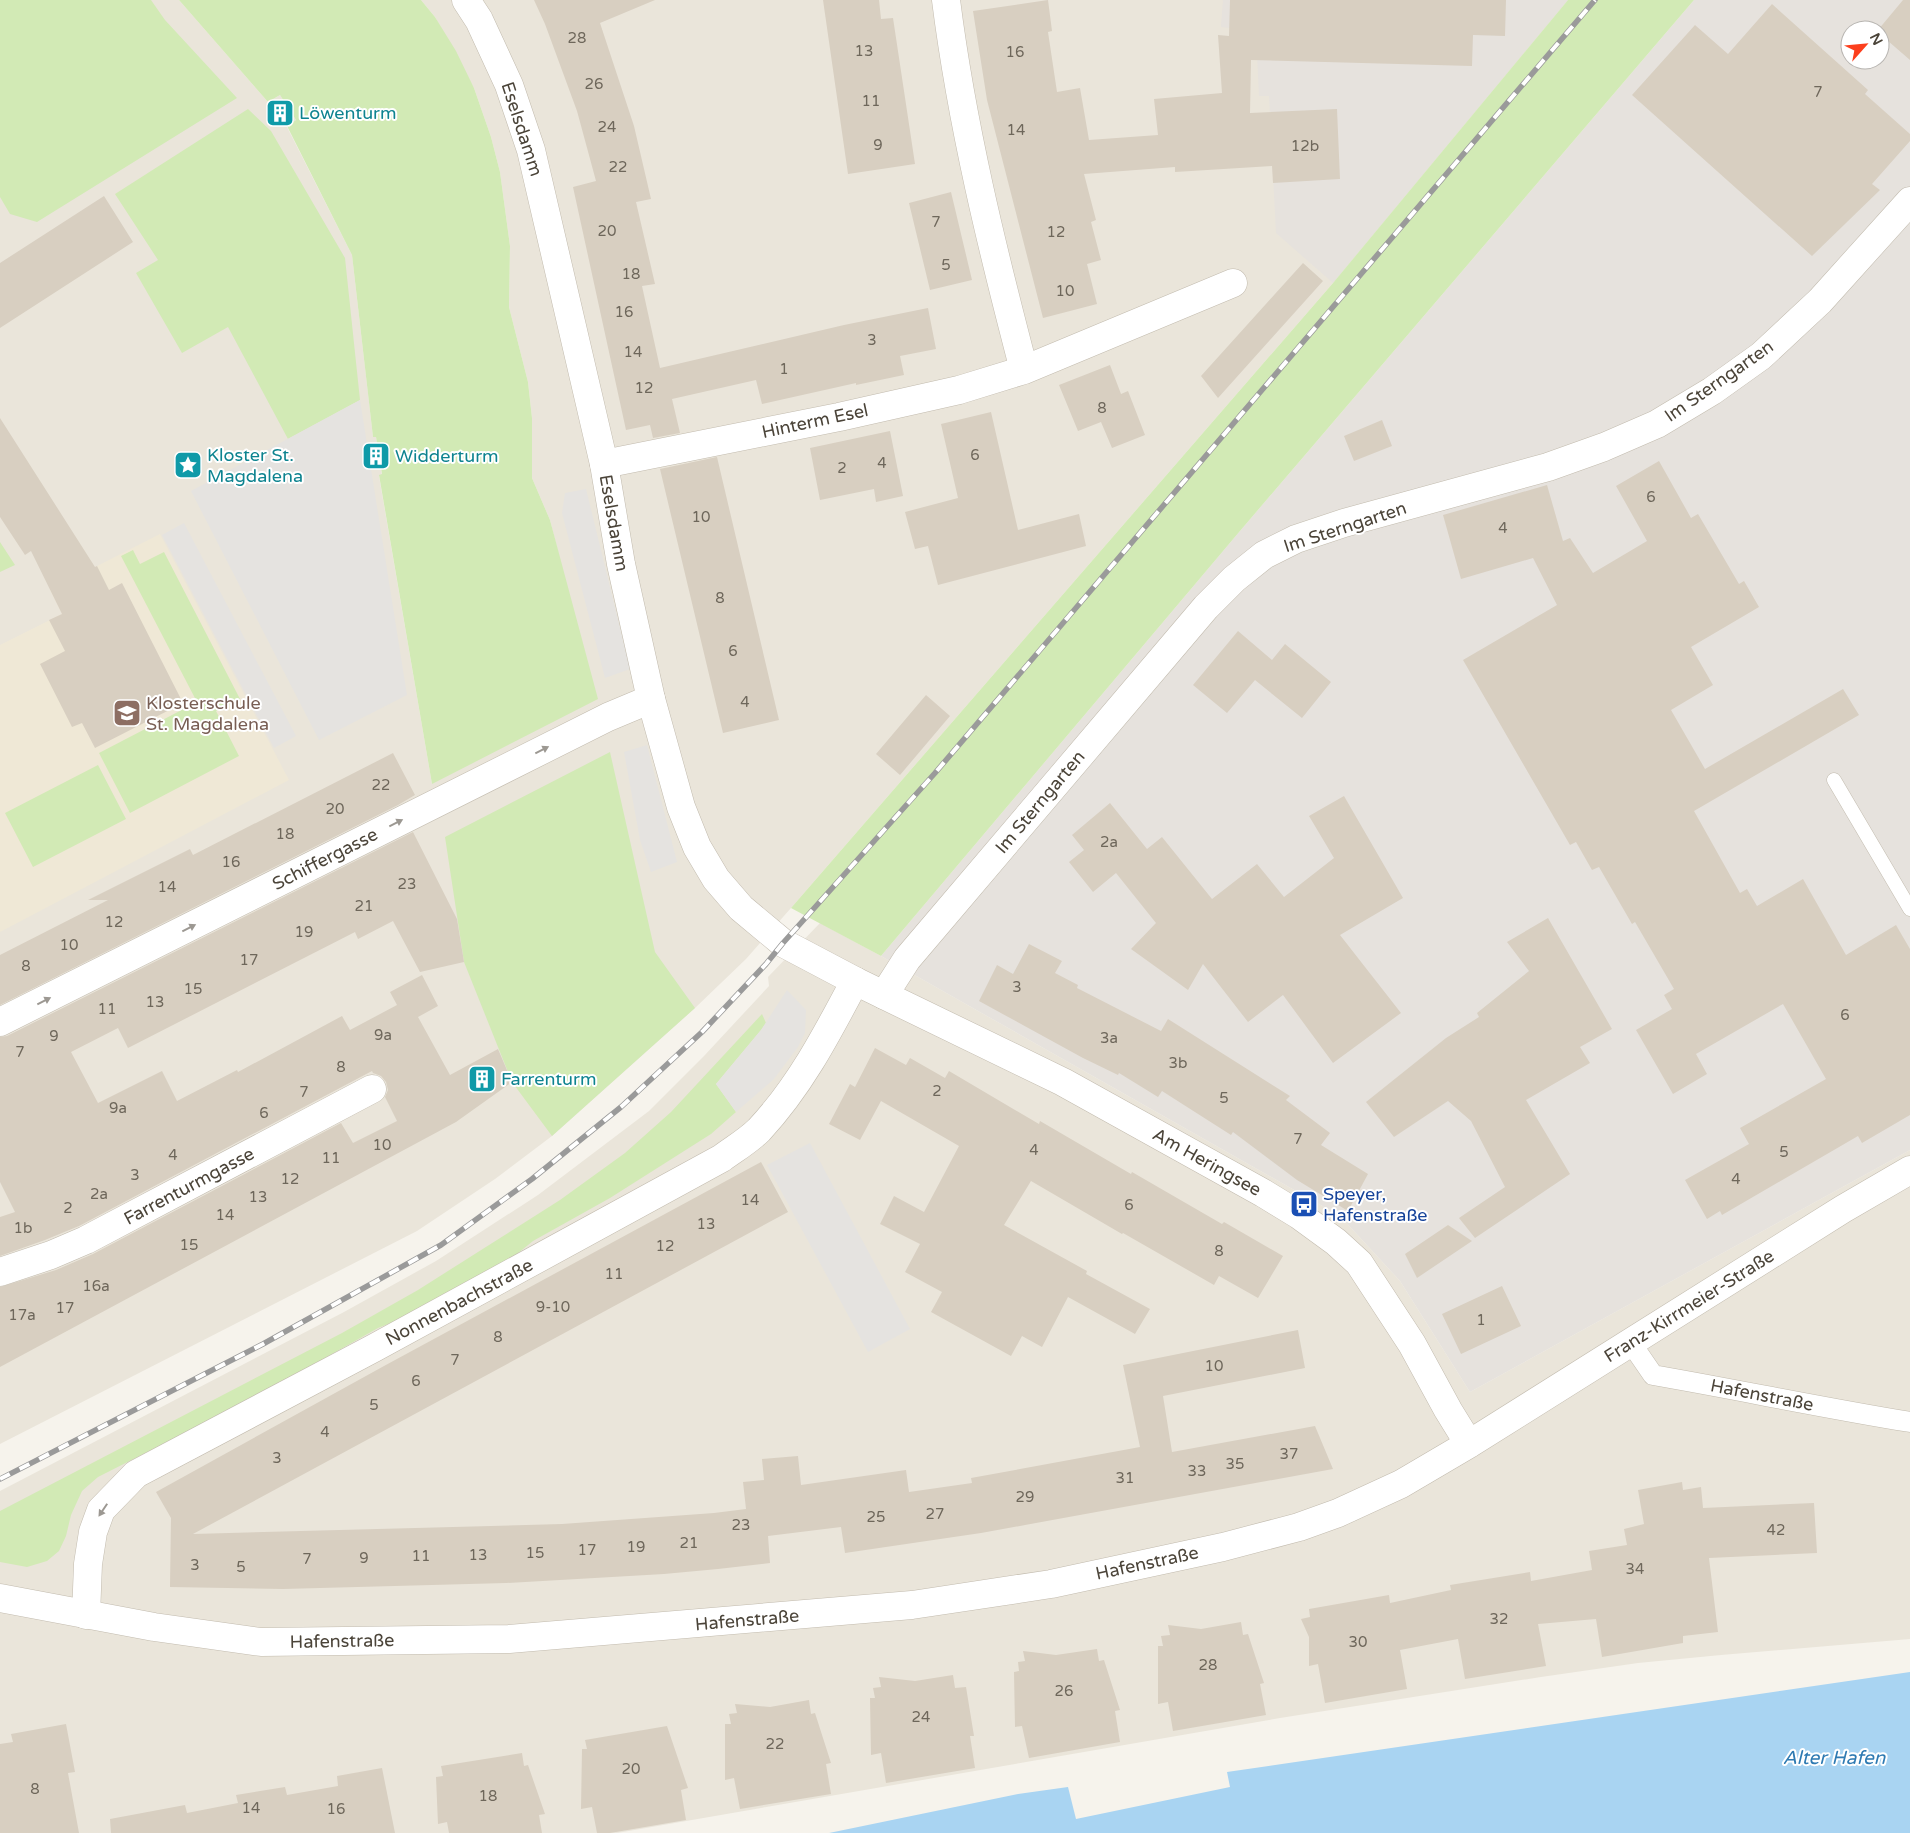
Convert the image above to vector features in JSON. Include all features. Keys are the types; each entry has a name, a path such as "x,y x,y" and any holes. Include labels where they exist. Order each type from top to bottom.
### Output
{"street":[{"name":"Eselsdamm","path":"466,0 479,20 509,85 531,150 604,464 621,564 651,699 681,807 697,847 716,879 740,908 783,943 854,981"},
{"path":"946,0 968,137 992,246 1024,370"},
{"name":"Im Sterngarten","path":"884,995 907,959 1206,606 1234,579 1264,555 1296,539 1344,523 1548,467 1604,448 1658,424 1712,391 1761,356 1820,301 1910,203"},
{"name":"Hinterm Esel","path":"604,464 839,417 959,390 1024,370 1233,283"},
{"name":"Schiffergasse","path":"0,1022 591,726 651,699"},
{"name":"Am Heringsee","path":"854,981 1063,1082 1263,1193 1299,1215 1336,1242 1359,1263 1412,1344 1469,1444"},
{"name":"Nonnenbachstraße","path":"86,1615 88,1564 93,1532 101,1510 136,1474 383,1343 722,1158 757,1132 790,1092 819,1050 854,981"},
{"name":"Farrenturmgasse","path":"0,1272 51,1255 86,1240 372,1089"},
{"name":"Franz-Kirrmeier-Straße","path":"1469,1444 1844,1209 1910,1170"},
{"name":"Hafenstraße","path":"1631,1343 1654,1375 1910,1422"},
{"name":"Hafenstraße","path":"0,1598 154,1627 261,1642 509,1639 912,1605 1051,1584 1222,1548 1299,1527 1338,1513 1375,1496 1469,1444"}],"lane":[{"path":"1834,780 1910,909"}],"shaded area":[{"path":"0,0 179,0 268,102 280,95 296,120 287,127 352,255 373,437 376,437 382,475 379,476 432,784 570,600 550,520 532,478 532,418 528,382 509,307 510,246 500,172 491,137 474,88 435,17 421,0 1568,0 1333,283 791,908 746,959 695,1008 552,1136 495,1179 417,1231 0,1444"},
{"path":"1223,0 1568,0 1333,283 1276,233 1269,96 1259,96 1256,31 1221,27"},
{"path":"1694,0 1910,0 1910,1150 1470,1392 1400,1281 1340,1216 881,956 1240,531"},
{"path":"360,400 407,695 319,740 191,491"},
{"path":"586,489 630,669 605,678 562,513 565,493"},
{"path":"184,523 296,736 274,748 162,535"},
{"name":"Klosterschule St. Magdalena","path":"160,534 289,780 0,932 0,645 62,614 50,590"},
{"path":"647,745 677,862 651,872 640,840 624,752"},
{"path":"820,923 1340,1216 1400,1281 1470,1392 1910,1150 1910,1639 1638,1663 1541,1677 1280,1718 617,1833 0,1833 0,1491 344,1312 436,1261 538,1195 649,1111 704,1056 769,986 768,977"},
{"path":"787,990 806,1010 805,1033 798,1047 774,1079 736,1112 716,1084 761,1030"},
{"path":"810,1143 910,1329 868,1352 767,1165"}],"green space":[{"path":"0,0 151,0 165,20 237,98 37,222 10,214 0,197"},
{"path":"179,0 421,0 435,17 456,51 474,88 491,137 500,172 510,246 509,307 528,382 532,418 532,478 550,520 598,699 432,784 379,475 382,474 376,437 373,437 352,255 287,126 296,120 280,95 268,102"},
{"path":"1568,0 1694,0 1240,531 881,956 791,908 1333,283"},
{"path":"248,109 271,131 345,258 360,400 288,439 228,327 182,353 136,273 158,260 115,194"},
{"path":"0,542 15,565 0,572"},
{"path":"133,550 140,564 164,552 240,699 216,711 239,756 130,813 99,753 197,702 121,556"},
{"path":"610,752 655,952 695,1008 552,1136 512,1082 464,962 445,837"},
{"path":"98,765 126,819 33,867 5,813"},
{"path":"762,1014 766,1023 716,1084 736,1112 711,1134 610,1198 533,1241 507,1262 378,1328 254,1398 98,1477 82,1491 71,1515 66,1536 59,1551 47,1561 27,1567 0,1562 0,1511 342,1333 418,1290 560,1200 625,1153 671,1112"}],"water":[{"name":"Alter Hafen","path":"1910,1672 1910,1833 829,1833 1018,1794 1068,1787 1076,1819 1230,1787 1227,1772"}],"building":[{"path":"534,0 655,0 600,23 634,126 651,199 636,202 655,284 642,286 660,368 844,325 928,308 936,349 900,356 904,375 856,385 856,383 762,404 756,380 672,399 680,433 653,438 650,425 626,430 573,187 596,181 577,111 545,24"},
{"path":"823,0 879,0 881,19 893,18 915,164 848,174"},
{"path":"1048,0 1052,31 1048,32 1057,92 1080,88 1089,140 1158,135 1154,99 1222,93 1218,35 1229,36 1230,0 1506,0 1505,36 1473,35 1472,66 1251,60 1250,113 1337,109 1340,179 1273,183 1272,166 1175,172 1175,167 1084,174 1096,220 1091,222 1101,260 1087,264 1097,304 1043,318 987,100 973,11"},
{"path":"1903,0 1910,0 1910,60 1890,43 1890,20 1886,20"},
{"path":"1772,4 1840,65 1840,70 1846,70 1868,90 1865,94 1910,134 1910,141 1872,184 1880,190 1812,256 1632,95 1695,25 1728,54"},
{"path":"951,192 972,280 930,290 909,203"},
{"path":"104,196 133,242 0,328 0,263"},
{"path":"1303,263 1323,281 1218,398 1201,376"},
{"path":"1110,365 1121,394 1128,391 1145,435 1112,448 1101,422 1078,431 1059,385"},
{"path":"991,412 1018,530 1079,514 1086,546 938,585 928,546 915,549 905,512 958,498 941,424"},
{"path":"0,418 95,567 97,566 109,590 122,583 183,703 95,748 82,723 72,727 40,664 65,651 49,620 62,614 31,551 25,555 0,517"},
{"path":"1382,420 1392,446 1354,461 1344,436"},
{"path":"890,431 903,496 876,502 874,489 820,500 810,448"},
{"path":"717,457 779,720 723,733 660,469"},
{"path":"1659,461 1691,518 1698,514 1739,584 1744,581 1759,607 1691,647 1713,685 1671,710 1705,769 1843,689 1859,715 1694,811 1740,893 1747,889 1757,906 1803,879 1846,955 1896,925 1910,949 1910,1115 1862,1143 1858,1136 1722,1215 1720,1211 1707,1219 1685,1180 1749,1144 1740,1128 1826,1079 1783,1004 1696,1054 1707,1074 1673,1094 1636,1030 1672,1009 1664,995 1674,989 1635,922 1632,924 1599,867 1592,870 1576,842 1570,845 1463,660 1557,605 1533,558 1461,579 1443,515 1547,485 1563,541 1570,538 1593,573 1647,541 1616,486"},
{"path":"1238,631 1272,660 1285,644 1331,682 1302,718 1255,680 1227,713 1193,685"},
{"path":"926,695 950,716 900,775 876,754"},
{"path":"393,753 415,795 0,1005 0,955 108,900 88,900 190,849 193,855"},
{"path":"1344,796 1403,898 1340,935 1401,1013 1333,1063 1283,995 1248,1022 1203,964 1188,990 1131,949 1156,923 1116,873 1093,892 1069,862 1084,850 1072,835 1110,803 1147,849 1162,837 1212,899 1257,864 1284,897 1334,858 1309,816"},
{"path":"413,832 457,919 464,962 420,972 393,921 358,939 355,932 128,1048 118,1028 71,1052 98,1103 162,1071 177,1101 237,1070 238,1072 342,1016 350,1030 397,1005 390,992 422,975 438,1006 418,1017 450,1075 498,1049 512,1082 456,1122 0,1367 0,1287 56,1270 93,1254 341,1123 353,1143 397,1121 385,1097 388,1090 386,1082 381,1076 372,1071 79,1226 0,1256 0,1217 15,1212 0,1182 0,1037 7,1036"},
{"path":"1548,918 1612,1029 1580,1047 1590,1063 1526,1100 1570,1174 1475,1238 1459,1218 1505,1187 1471,1121 1448,1101 1394,1137 1366,1102 1446,1038 1479,1017 1477,1013 1529,971 1507,942"},
{"path":"1029,944 1062,961 1055,973 1078,985 1077,988 1161,1031 1168,1019 1290,1096 1286,1100 1330,1133 1321,1145 1368,1174 1348,1211 1297,1180 1233,1132 1231,1135 1162,1091 1158,1097 1119,1073 1118,1075 1083,1058 979,1001 997,965 1013,974"},
{"path":"875,1048 906,1065 910,1058 945,1078 949,1071 1039,1124 1040,1121 1131,1174 1132,1172 1222,1224 1224,1222 1283,1256 1258,1298 1219,1276 1214,1285 1031,1181 1004,1225 1087,1271 1086,1274 1150,1309 1135,1334 1068,1297 1042,1347 1022,1336 1011,1356 931,1312 942,1292 905,1272 920,1244 880,1224 894,1196 924,1212 959,1146 881,1101 860,1140 829,1124 850,1084 855,1087"},
{"path":"761,1162 788,1212 193,1534 562,1524 746,1509 743,1482 764,1480 762,1459 798,1456 801,1485 906,1470 909,1492 972,1483 971,1478 1140,1447 1123,1365 1298,1330 1305,1368 1163,1396 1172,1452 1315,1426 1333,1469 981,1533 845,1553 841,1527 768,1536 770,1563 718,1569 506,1583 283,1589 170,1587 171,1518 156,1492"},
{"path":"1448,1225 1472,1241 1417,1278 1405,1254"},
{"path":"1502,1286 1521,1326 1461,1354 1442,1314"},
{"path":"1682,1482 1683,1490 1701,1487 1703,1508 1814,1503 1817,1553 1709,1558 1718,1632 1683,1636 1683,1643 1602,1657 1596,1619 1538,1624 1546,1666 1465,1679 1458,1639 1400,1650 1407,1689 1325,1703 1318,1664 1309,1666 1309,1637 1301,1619 1310,1617 1309,1609 1389,1595 1390,1603 1451,1590 1450,1585 1530,1572 1531,1581 1592,1570 1589,1551 1627,1545 1624,1529 1644,1524 1638,1490"},
{"path":"1241,1622 1243,1635 1248,1634 1264,1683 1260,1684 1266,1715 1173,1731 1168,1702 1158,1704 1158,1646 1163,1646 1161,1636 1170,1635 1168,1625 1201,1629"},
{"path":"1097,1649 1099,1661 1104,1660 1120,1710 1115,1711 1120,1742 1029,1758 1022,1726 1015,1727 1014,1672 1019,1671 1018,1662 1025,1661 1023,1651 1056,1655"},
{"path":"953,1675 955,1688 966,1687 974,1736 970,1736 975,1768 886,1783 881,1753 871,1755 870,1698 875,1698 873,1688 881,1687 879,1677 915,1681"},
{"path":"809,1700 811,1714 815,1713 831,1763 826,1764 831,1794 740,1809 734,1778 725,1780 725,1724 731,1724 729,1714 737,1713 735,1704 770,1707"},
{"path":"66,1724 75,1772 68,1773 79,1833 0,1833 0,1744 13,1742 11,1734"},
{"path":"667,1726 688,1788 681,1790 686,1820 610,1833 597,1833 592,1807 581,1809 582,1749 587,1749 585,1740"},
{"path":"522,1753 524,1766 528,1765 545,1814 539,1815 542,1833 449,1833 447,1822 438,1824 436,1777 443,1776 441,1766"},
{"path":"382,1768 395,1833 111,1833 110,1819 185,1805 187,1813 238,1803 236,1795 285,1787 287,1795 338,1786 337,1776"}],"railway":[{"path":"0,1479 263,1344 441,1245 532,1179 621,1107 702,1032 766,964 935,773 1595,0"}],"place":[{"name":"Löwenturm","path":"280,113"},
{"name":"Widderturm","path":"376,456"},
{"name":"Kloster St. Magdalena","path":"188,465"},
{"name":"Klosterschule St. Magdalena","path":"127,713"},
{"name":"Farrenturm","path":"482,1079"},
{"name":"Speyer, Hafenstraße","path":"1304,1204"}]}
